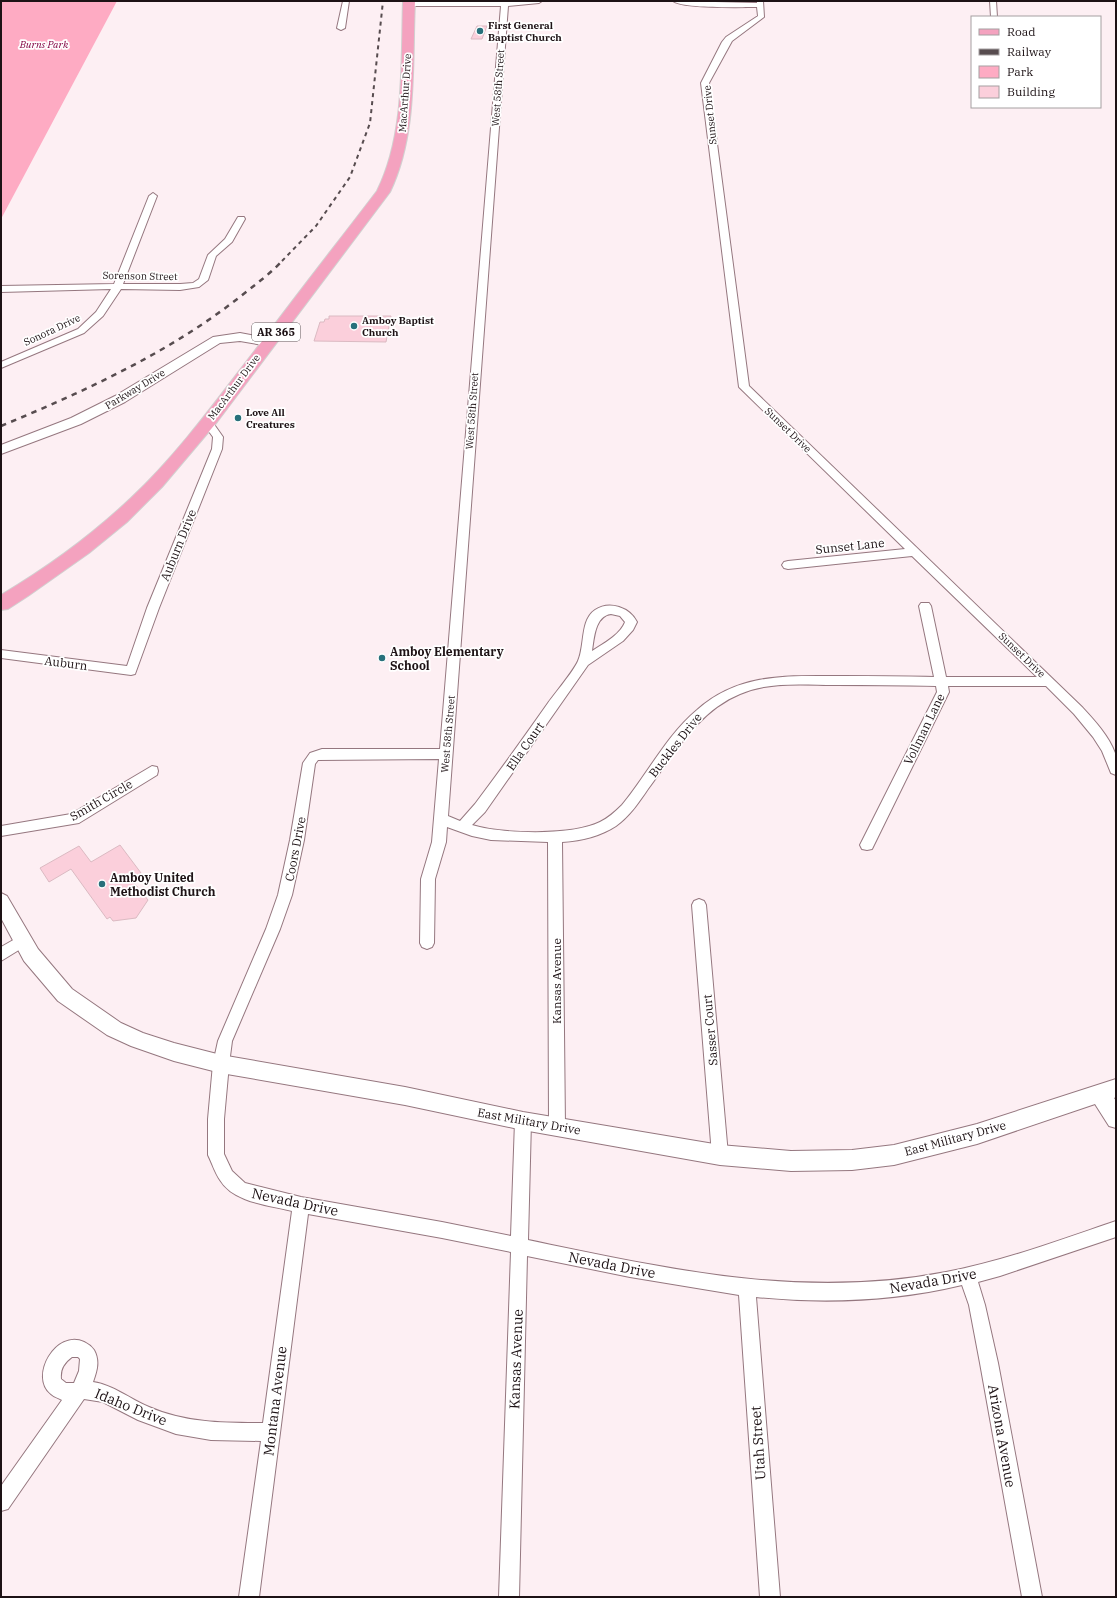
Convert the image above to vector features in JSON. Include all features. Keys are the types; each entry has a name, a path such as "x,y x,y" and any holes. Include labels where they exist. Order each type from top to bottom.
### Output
{"main road":[{"name":"MacArthur Drive","path":"1,604 25,590 62,564 112,525 155,484 188,447 383,192 392,176 404,126 409,3"}],"street":[{"path":"341,28 346,1"},
{"path":"409,3 505,4 539,1"},
{"path":"676,1 699,4 760,3"},
{"path":"993,1 994,16"},
{"name":"Sunset Drive","path":"760,3 762,14 761,17 729,39 705,84 744,387 1071,703 1098,732 1108,750 1116,770"},
{"name":"West 58th Street","path":"427,943 428,879 439,842 442,819 474,377 505,4"},
{"name":"Sonora Drive","path":"1,365 81,330 89,325 106,306 117,287 153,196"},
{"name":"Sorenson Street","path":"1,289 117,287 180,288 196,285 203,280 212,255 229,240 241,219"},
{"name":"Parkway Drive","path":"1,450 69,424 120,399 217,340 240,337 268,342"},
{"name":"Auburn Drive","path":"131,671 153,608 217,449 218,437 207,422"},
{"name":"Sunset Lane","path":"788,565 915,552"},
{"name":"Vollman Lane","path":"867,845 943,692 925,606"},
{"name":"Ella Court","path":"462,827 480,808 584,662 607,647 628,630 631,622 625,614 613,610 604,611 597,615 590,631 584,662"},
{"name":"Auburn","path":"1,654 131,671"},
{"name":"Buckles Drive","path":"462,827 479,833 491,835 555,836 590,832 606,825 622,815 693,720 717,699 736,690 761,683 784,680 1049,682"},
{"name":"Coors Drive","path":"221,1064 225,1041 273,929 285,896 292,871 309,763 312,758 322,754 447,754"},
{"name":"Smith Circle","path":"1,831 74,819 152,771"},
{"path":"442,819 462,827"},
{"name":"Kansas Avenue","path":"555,836 557,1126"},
{"name":"East Military Drive","path":"1,900 22,941 41,968 65,994 108,1025 138,1040 174,1052 221,1064 390,1093 523,1121 720,1155 791,1161 852,1160 894,1154 933,1146 976,1134 1108,1091"},
{"name":"Sasser Court","path":"699,905 720,1155"},
{"path":"1,955 22,941"},
{"name":"Nevada Drive","path":"221,1064 216,1119 216,1155 226,1176 233,1184 248,1193 301,1205 442,1230 630,1269 747,1288 820,1292 866,1291 939,1282 968,1276 1000,1268 1116,1229"},
{"path":"1108,1091 1116,1119"},
{"name":"Kansas Avenue","path":"509,1597 523,1121"},
{"name":"Montana Avenue","path":"249,1597 301,1205"},
{"name":"Arizona Avenue","path":"968,1276 977,1305 989,1363 1032,1597"},
{"name":"Utah Street","path":"747,1288 770,1597"},
{"name":"Idaho Drive","path":"1,1502 79,1391 92,1390 102,1392 145,1414 176,1425 216,1431 271,1432"}],"green space":[{"name":"Burns Park","path":"1,1 117,1 1,219"}],"building":[{"name":"First General Baptist Church","path":"477,26 487,26 482,39 471,39"},
{"name":"Amboy Baptist Church","path":"329,316 391,316 386,342 314,341 320,322 324,322 325,319 329,319"},
{"name":"Amboy United Methodist Church","path":"120,845 141,873 131,879 148,900 136,918 113,921 110,917 107,919 71,869 49,882 40,868 79,846 91,862"}],"railway":[{"path":"282,261 316,226 350,177 370,123 383,1"},
{"path":"1,426 95,385 156,353 213,317 263,279 282,261"}],"place":[{"name":"First General Baptist Church","path":"480,31"},
{"name":"Amboy Baptist Church","path":"354,326"},
{"name":"Love All Creatures","path":"238,418"},
{"name":"Amboy Elementary School","path":"382,658"},
{"name":"Amboy United Methodist Church","path":"102,884"}]}
